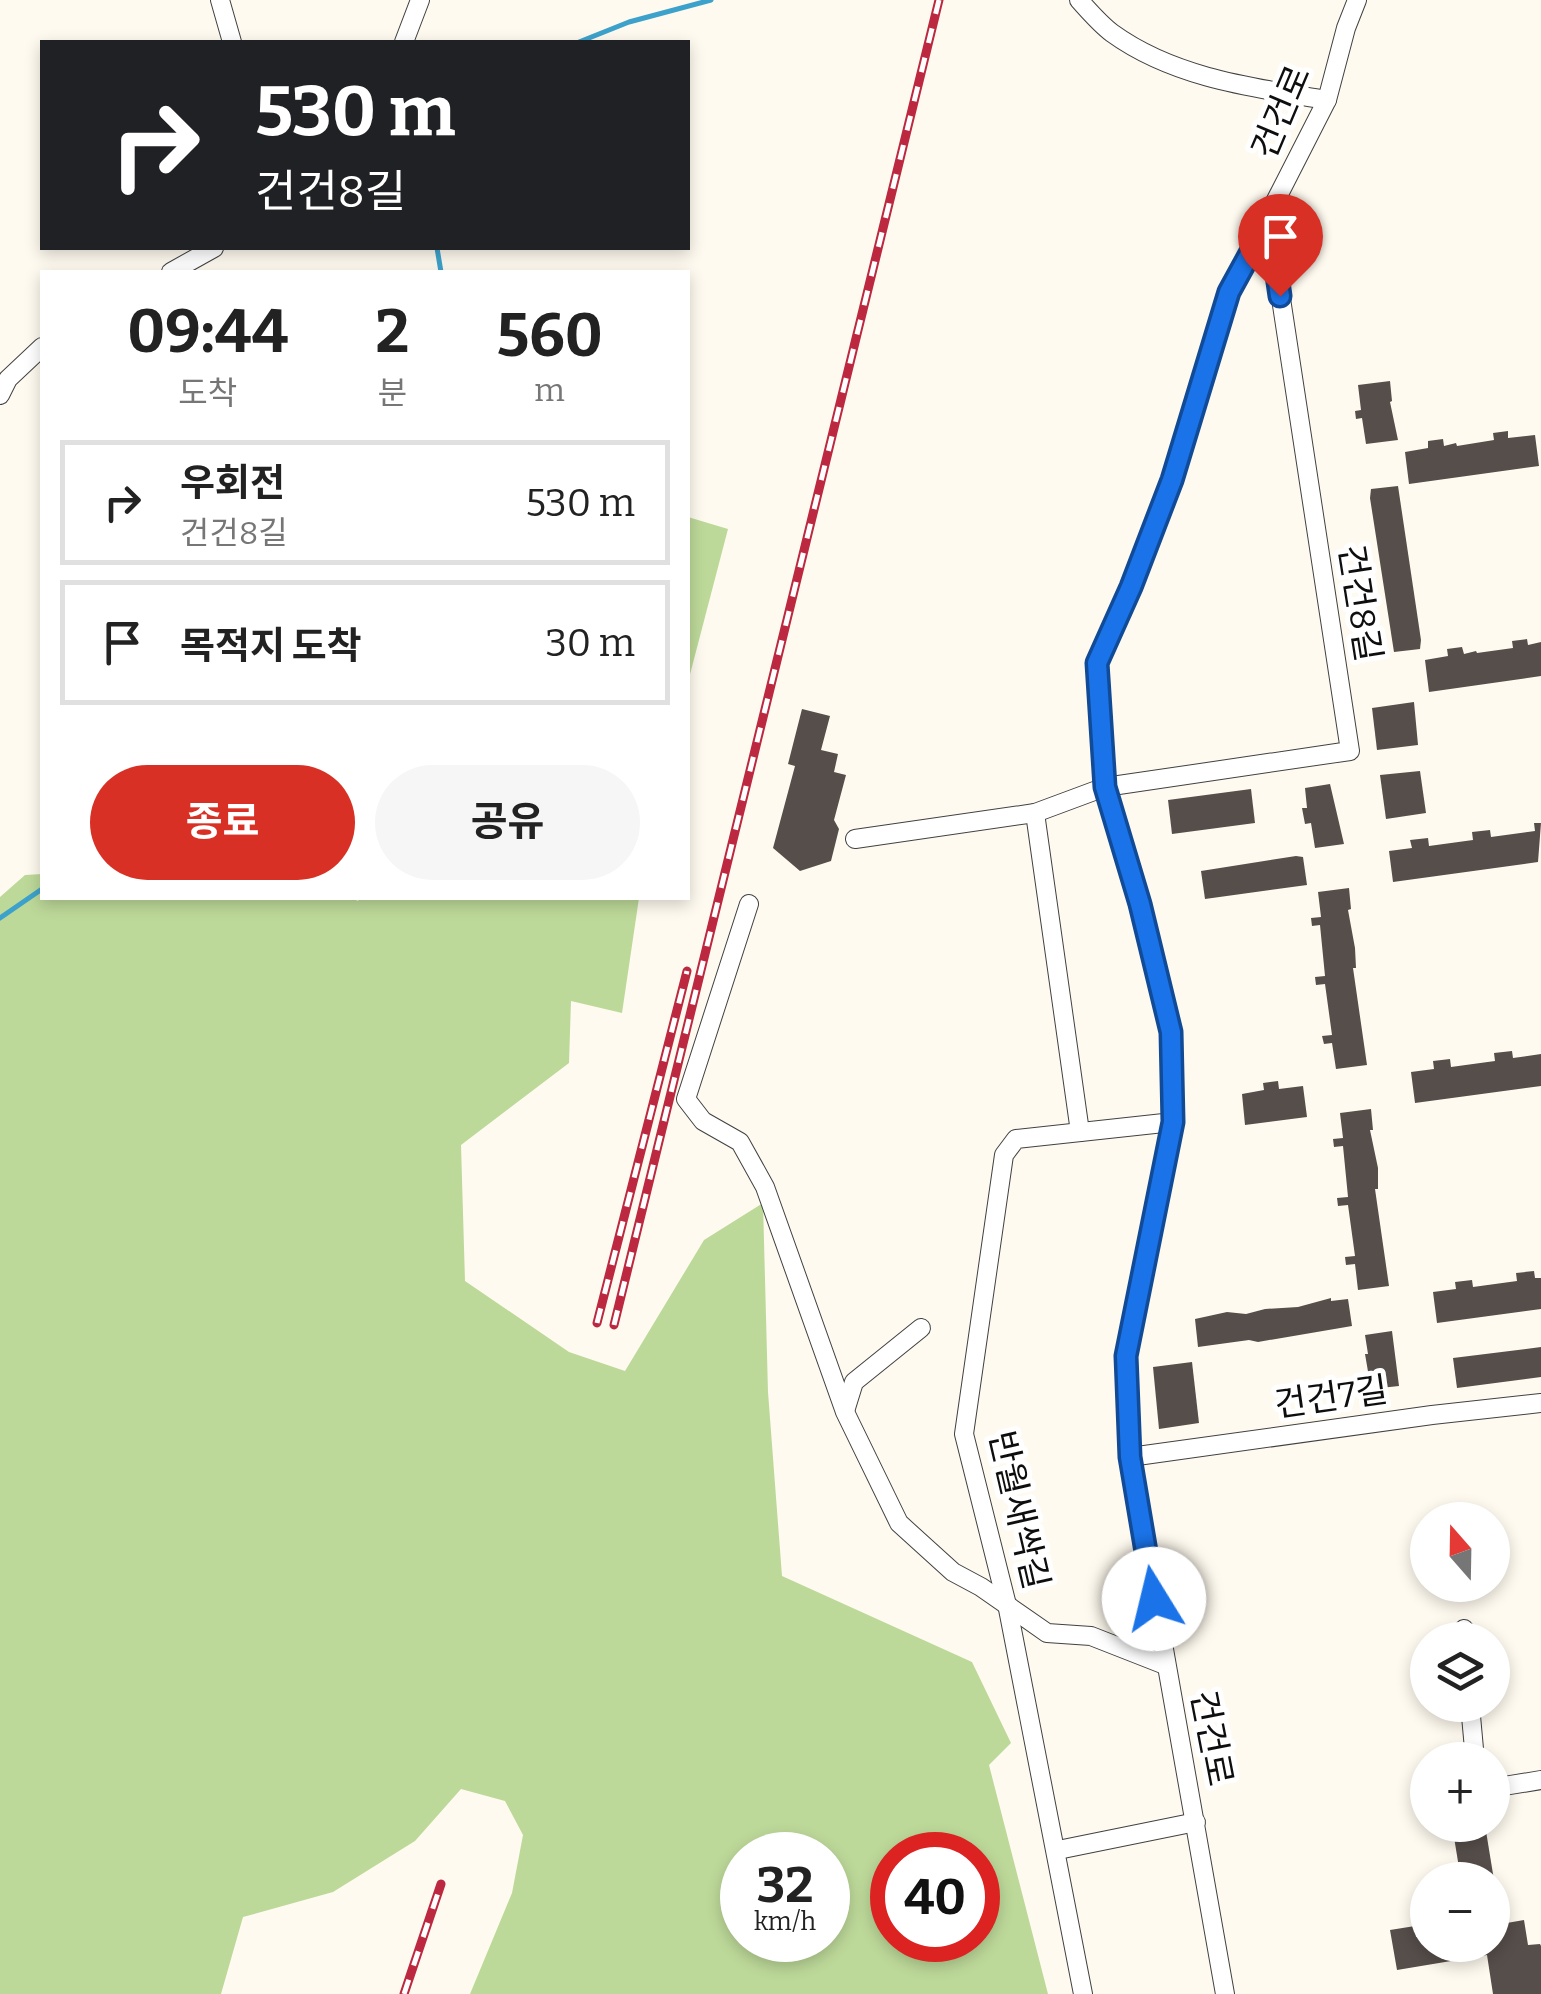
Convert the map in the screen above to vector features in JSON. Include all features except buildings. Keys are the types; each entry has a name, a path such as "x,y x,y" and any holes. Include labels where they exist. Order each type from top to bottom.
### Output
{"street":[{"path":"220,0 231,40"},
{"path":"405,40 420,0"},
{"path":"1079,0 1111,32 1164,62 1238,86 1327,100"},
{"name":"건건로","path":"1226,1994 1130,1457 1126,1356 1173,1122 1171,1032 1140,904 1105,787 1097,663 1172,480 1229,292 1327,100 1357,0"},
{"name":"건건8길","path":"1105,787 1350,752 1269,219"},
{"path":"175,270 210,250"},
{"path":"0,395 8,379 40,348"},
{"path":"855,839 1035,813 1105,787"},
{"path":"1035,813 1080,1132"},
{"path":"749,904 686,1100 704,1121 740,1142 765,1186 845,1412 899,1523 953,1572 1047,1633 1091,1636 1165,1665"},
{"name":"반월새싹길","path":"1083,1994 1008,1609 964,1434 1004,1156 1016,1139 1173,1122"},
{"path":"845,1412 854,1382 921,1328"},
{"name":"건건7길","path":"1130,1457 1432,1415 1541,1404"},
{"path":"1510,1785 1541,1780"},
{"path":"1058,1850 1196,1822"}],"green space":[{"path":"690,518 728,529 690,674"},
{"path":"40,874 40,900 639,900 622,1013 571,1001 569,1063 461,1145 465,1281 569,1352 625,1371 704,1240 763,1203 768,1392 782,1576 972,1662 1011,1743 989,1765 1048,1994 470,1994 512,1893 523,1835 505,1801 461,1789 415,1841 333,1892 243,1917 221,1994 0,1994 0,897 25,875"}],"waterway":[{"path":"584,40 629,22 711,0"},
{"path":"437,250 441,270"},
{"path":"0,918 40,890"}],"railway":[{"path":"614,1325 939,0"},
{"path":"597,1323 687,971"},
{"path":"404,1994 441,1884"}],"route":[{"path":"1154,1599 1130,1457 1126,1356 1173,1122 1171,1032 1140,904 1105,787 1097,663 1172,480 1229,292 1269,219 1280,296"}]}
